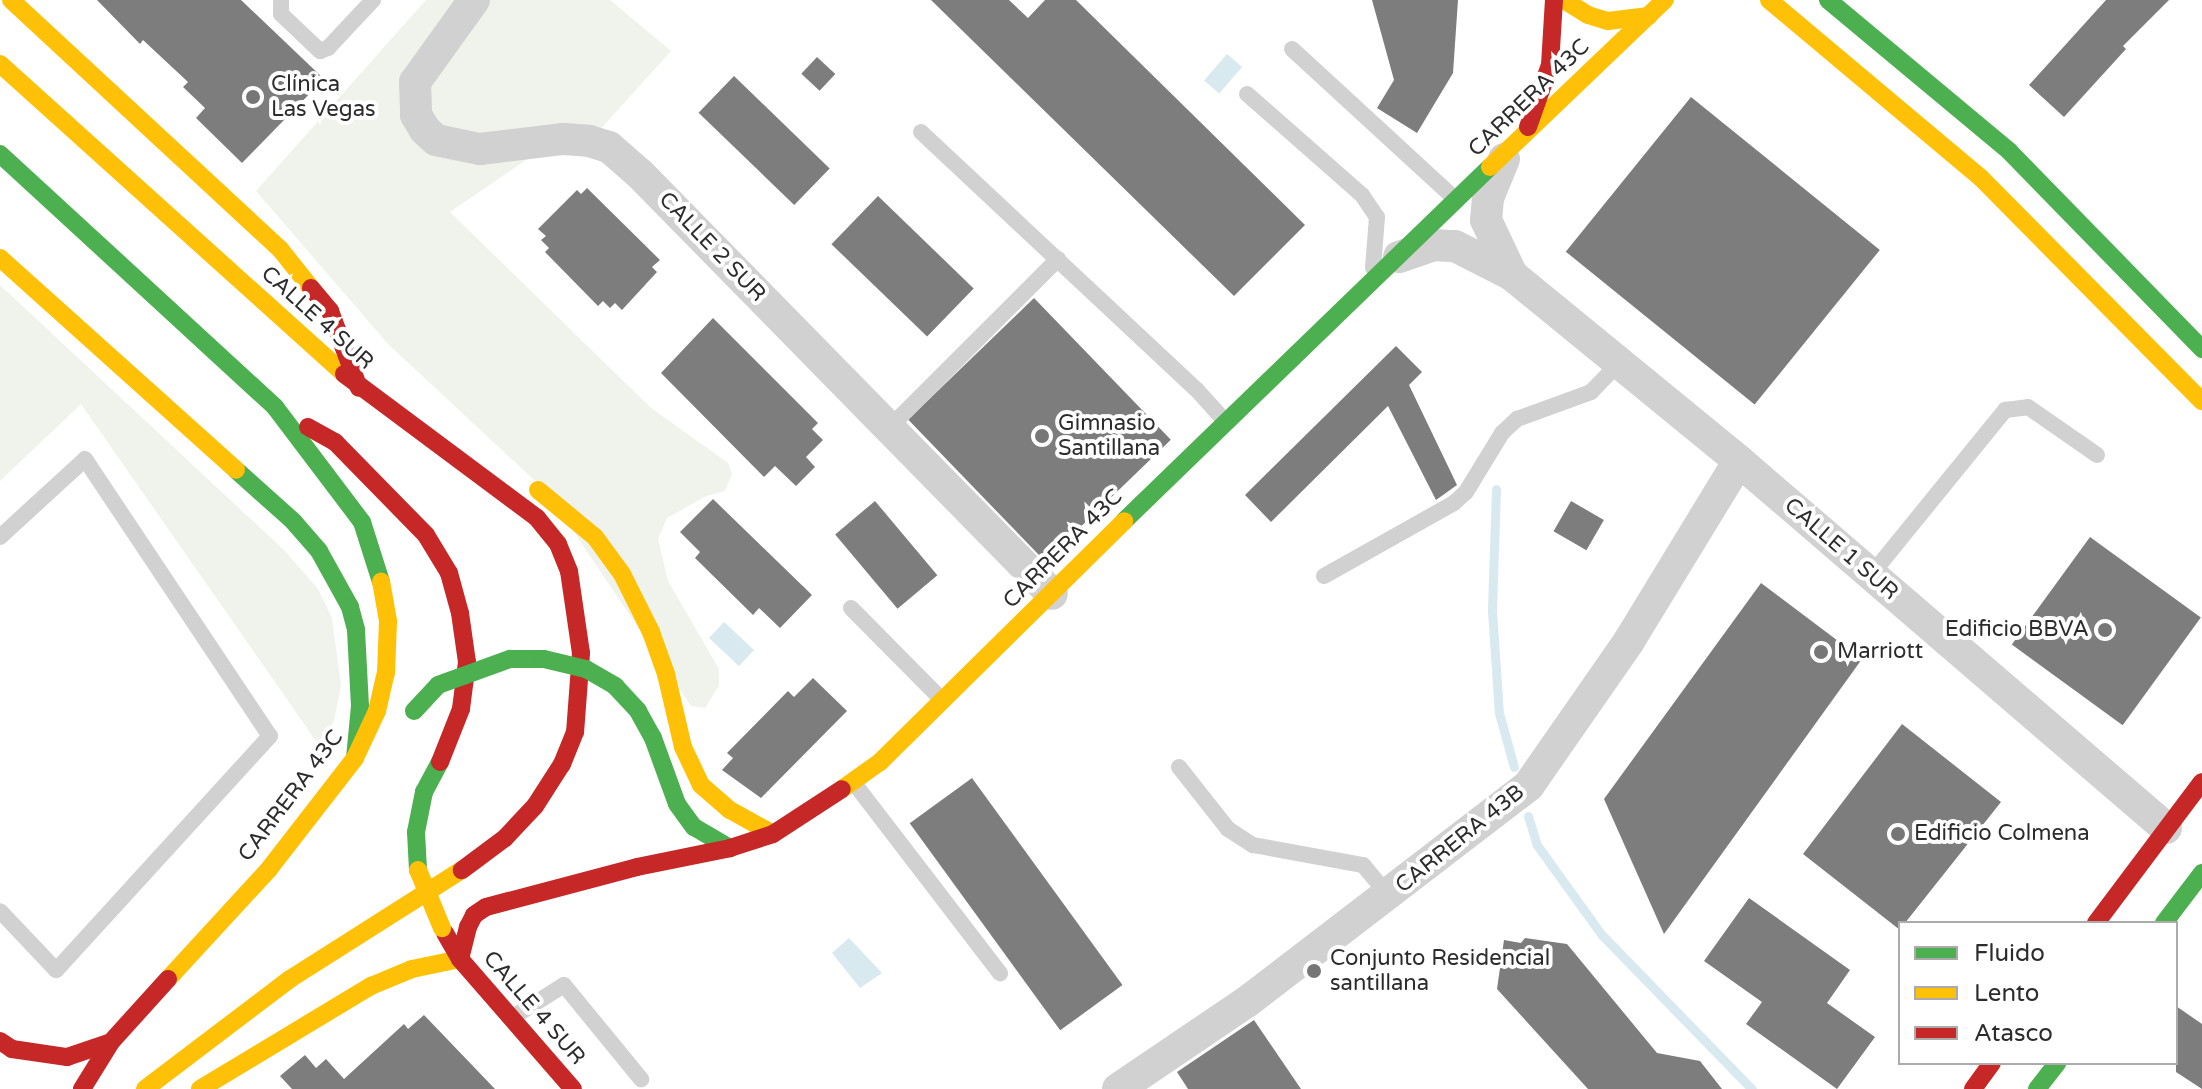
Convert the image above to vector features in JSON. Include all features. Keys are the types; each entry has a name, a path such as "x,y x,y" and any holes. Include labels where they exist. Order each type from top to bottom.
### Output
{"main road":[{"path":"11,0 280,249 330,311 359,388"},
{"name":"CALLE 1 SUR","path":"1515,144 1550,65 1554,0"},
{"path":"1564,0 1588,15 1608,21 1629,21 1649,16"},
{"name":"CARRERA 43C","path":"460,959 474,915 486,907 637,867 730,848 773,834 797,821 880,762 1225,421 1665,0"},
{"path":"1769,0 1981,178 2202,401"},
{"path":"1828,0 2009,151 2202,349"},
{"name":"CALLE 4 SUR","path":"0,64 359,388 537,518 558,544 569,571 581,653 575,732 562,764 535,806 505,838 458,873 290,979 145,1089"},
{"path":"0,154 275,407"},
{"path":"0,258 282,511 319,551 350,607 356,630 360,706 355,758"},
{"name":"CALLE 4 SUR","path":"275,407 335,442 426,535 449,573 467,662 461,709 453,736 424,792 416,832 418,870 442,928 460,959 573,1089"},
{"name":"CARRERA 43C","path":"86,1084 111,1042 269,869 355,758 377,711 386,673 388,621 379,568 362,522 275,407"},
{"path":"441,450 501,468"},
{"path":"522,479 595,537 622,574 651,632 666,674 683,747 701,785 730,810 773,834"},
{"path":"410,717 438,685 510,659 544,659 586,669 615,686 638,711 653,738 677,804 694,827 730,848"},
{"path":"2097,921 2202,782"},
{"path":"2166,921 2202,873"},
{"path":"200,1089 371,986 412,969 460,959"},
{"path":"86,1084 189,985"},
{"path":"0,1041 12,1049 67,1057 111,1042"},
{"path":"1973,1089 1991,1065"},
{"path":"2037,1089 2055,1065"}],"street":[{"name":"CALLE 2 SUR","path":"474,0 422,69 413,97 416,115 425,130 436,140 480,149 563,139 609,147 640,174 1052,594"},
{"name":"CALLE 1 SUR","path":"1512,275 1486,220 1488,198 1515,144"},
{"name":"CALLE 1 SUR","path":"1396,259 1433,245 1455,246 1512,275 1739,461 2166,828"},
{"name":"CARRERA 43B","path":"1118,1089 1248,1001 1389,896 1529,785 1629,641 1739,461"}],"lane":[{"path":"281,0 281,14 320,51 328,48 373,0"},
{"path":"1292,49 1457,201"},
{"path":"1247,94 1362,195 1370,206 1377,217 1378,233 1370,281"},
{"path":"921,132 1196,389 1225,421"},
{"path":"889,428 1058,259"},
{"path":"1324,576 1454,503 1466,492 1502,433 1517,419 1591,392 1619,363"},
{"path":"1871,575 2005,410 2028,407 2097,455"},
{"path":"0,537 85,459 270,736 56,970 0,911"},
{"path":"851,608 943,700"},
{"path":"1179,767 1228,829 1253,845 1363,865 1389,896"},
{"path":"853,781 1000,973"},
{"path":"511,1018 564,985 641,1079"}],"shaded area":[{"path":"426,0 610,0 671,51 597,133 570,130 450,212 651,408 728,463 732,474 725,491 706,496 667,518 658,539 668,581 719,669 719,686 705,708 691,706 547,492 388,344 256,191"},
{"path":"1227,54 1242,67 1219,94 1204,80"},
{"path":"0,285 285,551 318,589 332,618 341,686 334,720 321,748 81,404 0,481"},
{"path":"724,622 754,650 739,666 709,638"},
{"path":"849,938 882,973 860,988 832,953"}],"building":[{"name":"Clínica Las Vegas","path":"97,0 241,0 324,79 242,163 196,118 205,108 183,87 188,82 143,40 140,44"},
{"path":"931,0 1009,0 1028,18 1045,0 1076,0 1305,225 1234,296"},
{"path":"1372,0 1458,0 1453,73 1417,133 1377,108 1394,80"},
{"path":"2106,0 2169,0 2123,46 2126,49 2064,117 2029,85"},
{"path":"817,57 835,74 820,91 801,74"},
{"path":"734,76 830,168 794,205 699,113"},
{"path":"1691,97 1880,250 1755,405 1566,252"},
{"path":"587,188 660,260 652,267 657,272 622,310 615,303 610,308 603,301 598,306 545,252 549,248 541,240 546,236 538,229 577,190 581,194"},
{"path":"878,196 974,288 927,337 831,244"},
{"name":"Gimnasio Santillana","path":"1034,298 1171,440 1045,561 908,420"},
{"path":"713,318 818,423 812,429 823,440 806,457 815,467 796,486 775,466 764,477 661,373"},
{"path":"1396,346 1422,372 1409,385 1457,485 1436,500 1388,406 1271,522 1245,495"},
{"path":"713,499 812,595 780,628 759,608 753,615 695,558 700,552 680,532"},
{"path":"875,501 937,575 898,609 835,534"},
{"path":"1571,501 1604,520 1586,550 1554,531"},
{"name":"Edificio BBVA","path":"2090,537 2201,618 2123,725 2012,645"},
{"path":"1761,583 1862,659 1664,934 1604,799"},
{"path":"813,678 847,711 761,798 722,770 733,758 727,753 788,691 794,697"},
{"name":"Edificio Colmena","path":"1902,724 2001,802 1907,921 1898,921 1898,928 1803,854"},
{"path":"972,778 1122,985 1060,1030 910,823"},
{"path":"1749,898 1850,970 1827,1003 1875,1037 1837,1089 1746,1024 1762,1002 1704,961"},
{"path":"1525,938 1567,944 1657,1053 1700,1061 1722,1089 1588,1089 1497,989 1504,940 1521,943"},
{"path":"2178,1007 2202,1024 2202,1089 2176,1072"},
{"path":"424,1015 495,1089 292,1089 280,1076 305,1055 316,1068 326,1059 344,1079 404,1024 408,1029"},
{"path":"1254,1020 1301,1089 1188,1089 1177,1072"}],"waterway":[{"path":"1496,489 1492,611 1499,713 1514,767"},
{"path":"1528,816 1537,845 1602,935 1752,1089"}],"traffic: fast":[{"path":"1828,0 2009,151 2202,349"},
{"path":"0,154 275,407 362,522 381,582"},
{"path":"1124,521 1490,167"},
{"path":"236,470 293,521 319,551 350,607 356,630 360,706 355,758"},
{"path":"414,711 438,685 510,659 544,659 586,669 615,686"},
{"path":"615,686 638,711 653,738 677,804 694,827 730,848"},
{"path":"418,870 416,832 424,792 440,762"},
{"path":"2166,921 2202,873"},
{"path":"2037,1089 2055,1065"}],"traffic: slow":[{"path":"11,0 280,249 311,288"},
{"path":"1564,0 1588,15 1608,21 1649,16"},
{"path":"1490,167 1665,0"},
{"path":"1769,0 1981,178 2202,401"},
{"path":"0,64 344,374"},
{"path":"0,258 236,470"},
{"path":"538,490 595,537 622,574 651,632 666,674 683,747 701,785 730,810 773,834"},
{"path":"842,789 880,762 1124,521"},
{"path":"168,979 269,869 355,758 377,711 386,673 388,621 381,582"},
{"path":"418,870 442,928"},
{"path":"145,1089 290,979 462,870"},
{"path":"200,1089 371,986 412,969 460,959"}],"traffic: jam":[{"path":"1528,127 1550,65 1554,0"},
{"path":"311,288 330,311 359,388"},
{"path":"344,374 537,518 558,544 569,571 581,653 575,732 562,764 535,806 505,838 462,870"},
{"path":"308,427 335,442 426,535 449,573 460,613 467,662 461,709 440,762"},
{"path":"2098,921 2202,782"},
{"path":"460,959 468,927 474,915 486,907 637,867 730,848 773,834 842,789"},
{"path":"445,933 460,959 573,1089"},
{"path":"82,1089 111,1042 168,979"},
{"path":"0,1041 12,1049 67,1057 111,1042"},
{"path":"1973,1089 1991,1065"}],"place":[{"name":"Clínica Las Vegas","path":"253,97"},
{"name":"Gimnasio Santillana","path":"1042,436"},
{"name":"Edificio BBVA","path":"2105,630"},
{"name":"Marriott","path":"1821,652"},
{"name":"Edificio Colmena","path":"1898,834"},
{"name":"Conjunto Residencial santillana","path":"1314,971"}]}
